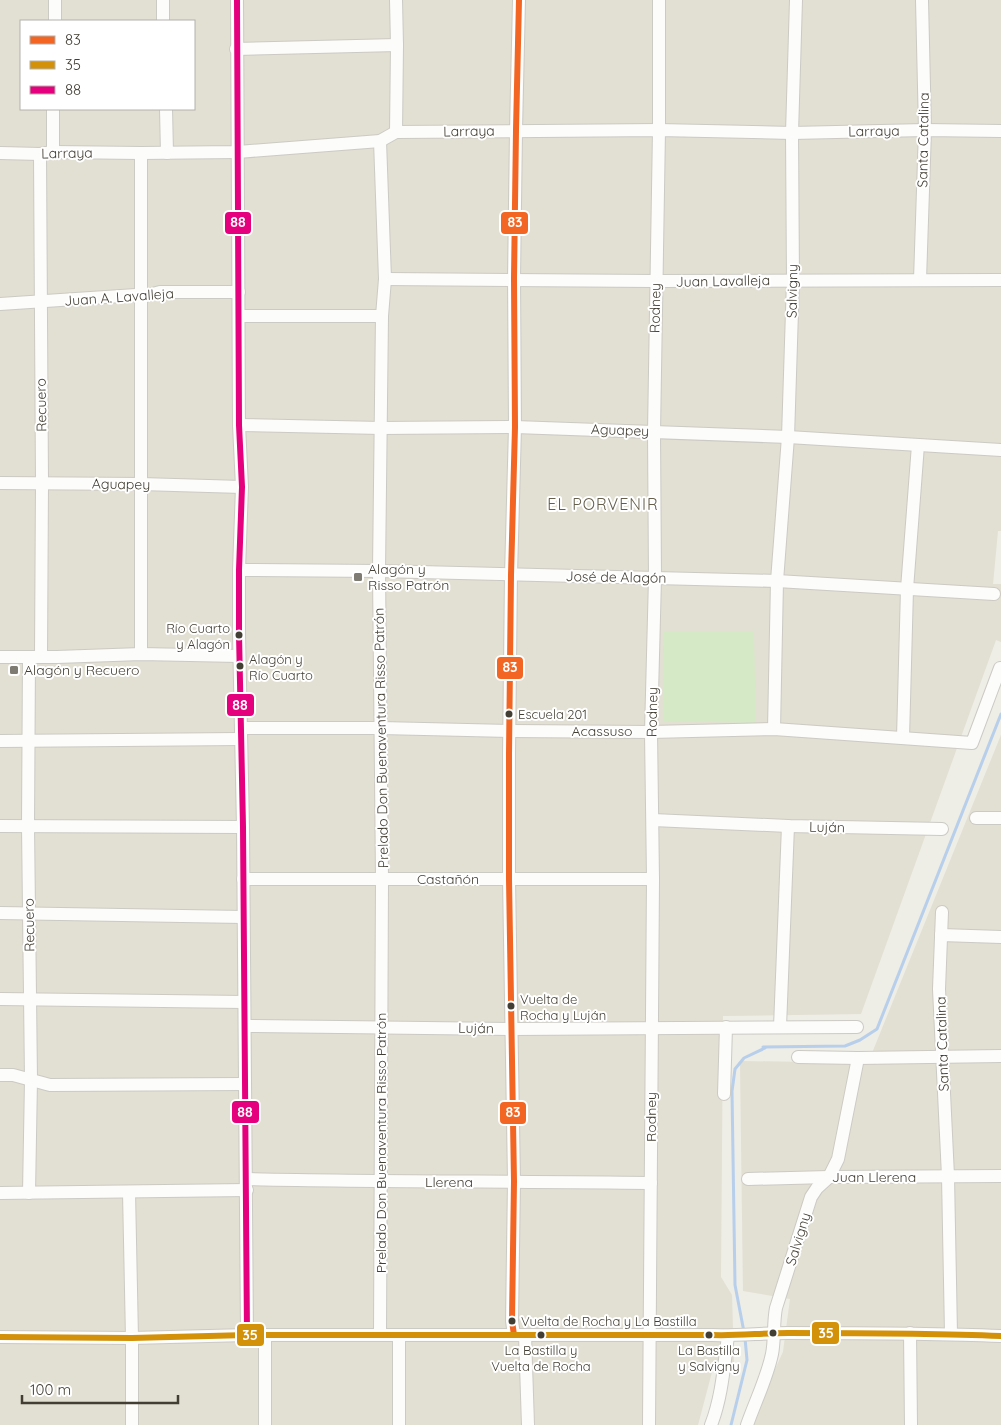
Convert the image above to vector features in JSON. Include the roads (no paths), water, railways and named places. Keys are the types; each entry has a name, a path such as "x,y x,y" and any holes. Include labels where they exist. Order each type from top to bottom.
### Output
{"street":[{"path":"55,0 55,20"},
{"path":"163,0 164,20"},
{"path":"237,0 239,425 242,487 239,570 248,1335"},
{"path":"396,0 396,132"},
{"path":"519,0 514,279 515,427 511,575 509,879 514,1181 512,1321 520,1335 528,1425"},
{"name":"Rodney","path":"650,1425 653,879 651,732 655,578 654,432 659,130 659,0"},
{"name":"Salvigny","path":"774,729 777,582 788,436 793,280 792,133 796,0"},
{"name":"Santa Catalina","path":"920,280 925,130 922,0"},
{"path":"236,49 397,44"},
{"path":"53,152 54,110"},
{"path":"166,110 167,153"},
{"name":"Larraya","path":"0,153 238,152 380,141 396,132 516,130 659,130 792,133 925,130 1001,131"},
{"name":"Prelado Don Buenaventura Risso Patrón","path":"380,141 385,279 382,316 379,571 382,879 380,1335"},
{"path":"141,153 141,654"},
{"name":"Recuero","path":"29,1193 31,1080 28,913 28,741 35,657 42,483 40,154"},
{"name":"Juan Lavalleja","path":"385,279 656,282 1001,280"},
{"name":"Juan A. Lavalleja","path":"0,304 140,297 160,292 239,292"},
{"path":"239,316 382,316"},
{"name":"Aguapey","path":"239,425 381,428 515,427 788,436 1001,450"},
{"path":"903,738 907,589 918,445"},
{"name":"Aguapey","path":"0,483 242,487"},
{"name":"José de Alagón","path":"239,570 379,571 655,578 777,582 994,594"},
{"path":"0,657 141,654 240,656"},
{"name":"Acassuso","path":"0,741 380,728 651,732 774,729 972,742 1000,668"},
{"path":"976,818 1001,818"},
{"name":"Luján","path":"652,820 788,826 942,829"},
{"path":"0,826 243,827"},
{"path":"780,1027 788,826"},
{"name":"Castañón","path":"243,879 653,879"},
{"name":"Santa Catalina","path":"942,912 939,989 948,1176 951,1334"},
{"path":"0,913 243,917"},
{"path":"941,935 1001,937"},
{"path":"0,999 244,1002"},
{"name":"Luján","path":"245,1026 512,1029 858,1027"},
{"path":"724,1094 726,1027"},
{"path":"798,1057 1001,1056"},
{"name":"Salvigny","path":"747,1425 771,1356 775,1333 774,1317 776,1308 811,1197 816,1188 829,1177 838,1159 858,1058"},
{"path":"0,1075 13,1075 50,1085 245,1084"},
{"name":"Juan Llerena","path":"748,1179 1001,1176"},
{"name":"Llerena","path":"0,1193 129,1192 246,1184 514,1181 651,1183"},
{"path":"129,1192 132,1425"},
{"path":"0,1337 132,1338 248,1335 712,1334 728,1336 775,1333 910,1333 1001,1336"},
{"path":"910,1333 912,1425"},
{"path":"265,1335 265,1425"},
{"path":"399,1335 399,1425"},
{"path":"711,1425 720,1392 728,1336"}],"waterway":[{"path":"763,1047 845,1046 860,1040 877,1029 1001,714"},
{"path":"744,1332 735,1285 732,1091 735,1069 744,1058 765,1048"},
{"path":"731,1425 747,1360 745,1338"}],"place":[{"name":"Alagón y Risso Patrón","path":"358,577"},
{"name":"Río Cuarto y Alagón","path":"239,635"},
{"name":"Alagón y Río Cuarto","path":"240,666"},
{"name":"Alagón y Recuero","path":"14,670"},
{"name":"Escuela 201","path":"509,714"},
{"name":"Vuelta de Rocha y Luján","path":"511,1006"},
{"name":"Vuelta de Rocha y La Bastilla","path":"512,1321"},
{"name":"La Bastilla y Vuelta de Rocha","path":"541,1335"},
{"name":"La Bastilla y Salvigny","path":"709,1335"}],"district":[{"name":"EL PORVENIR","path":"603,504"}]}
